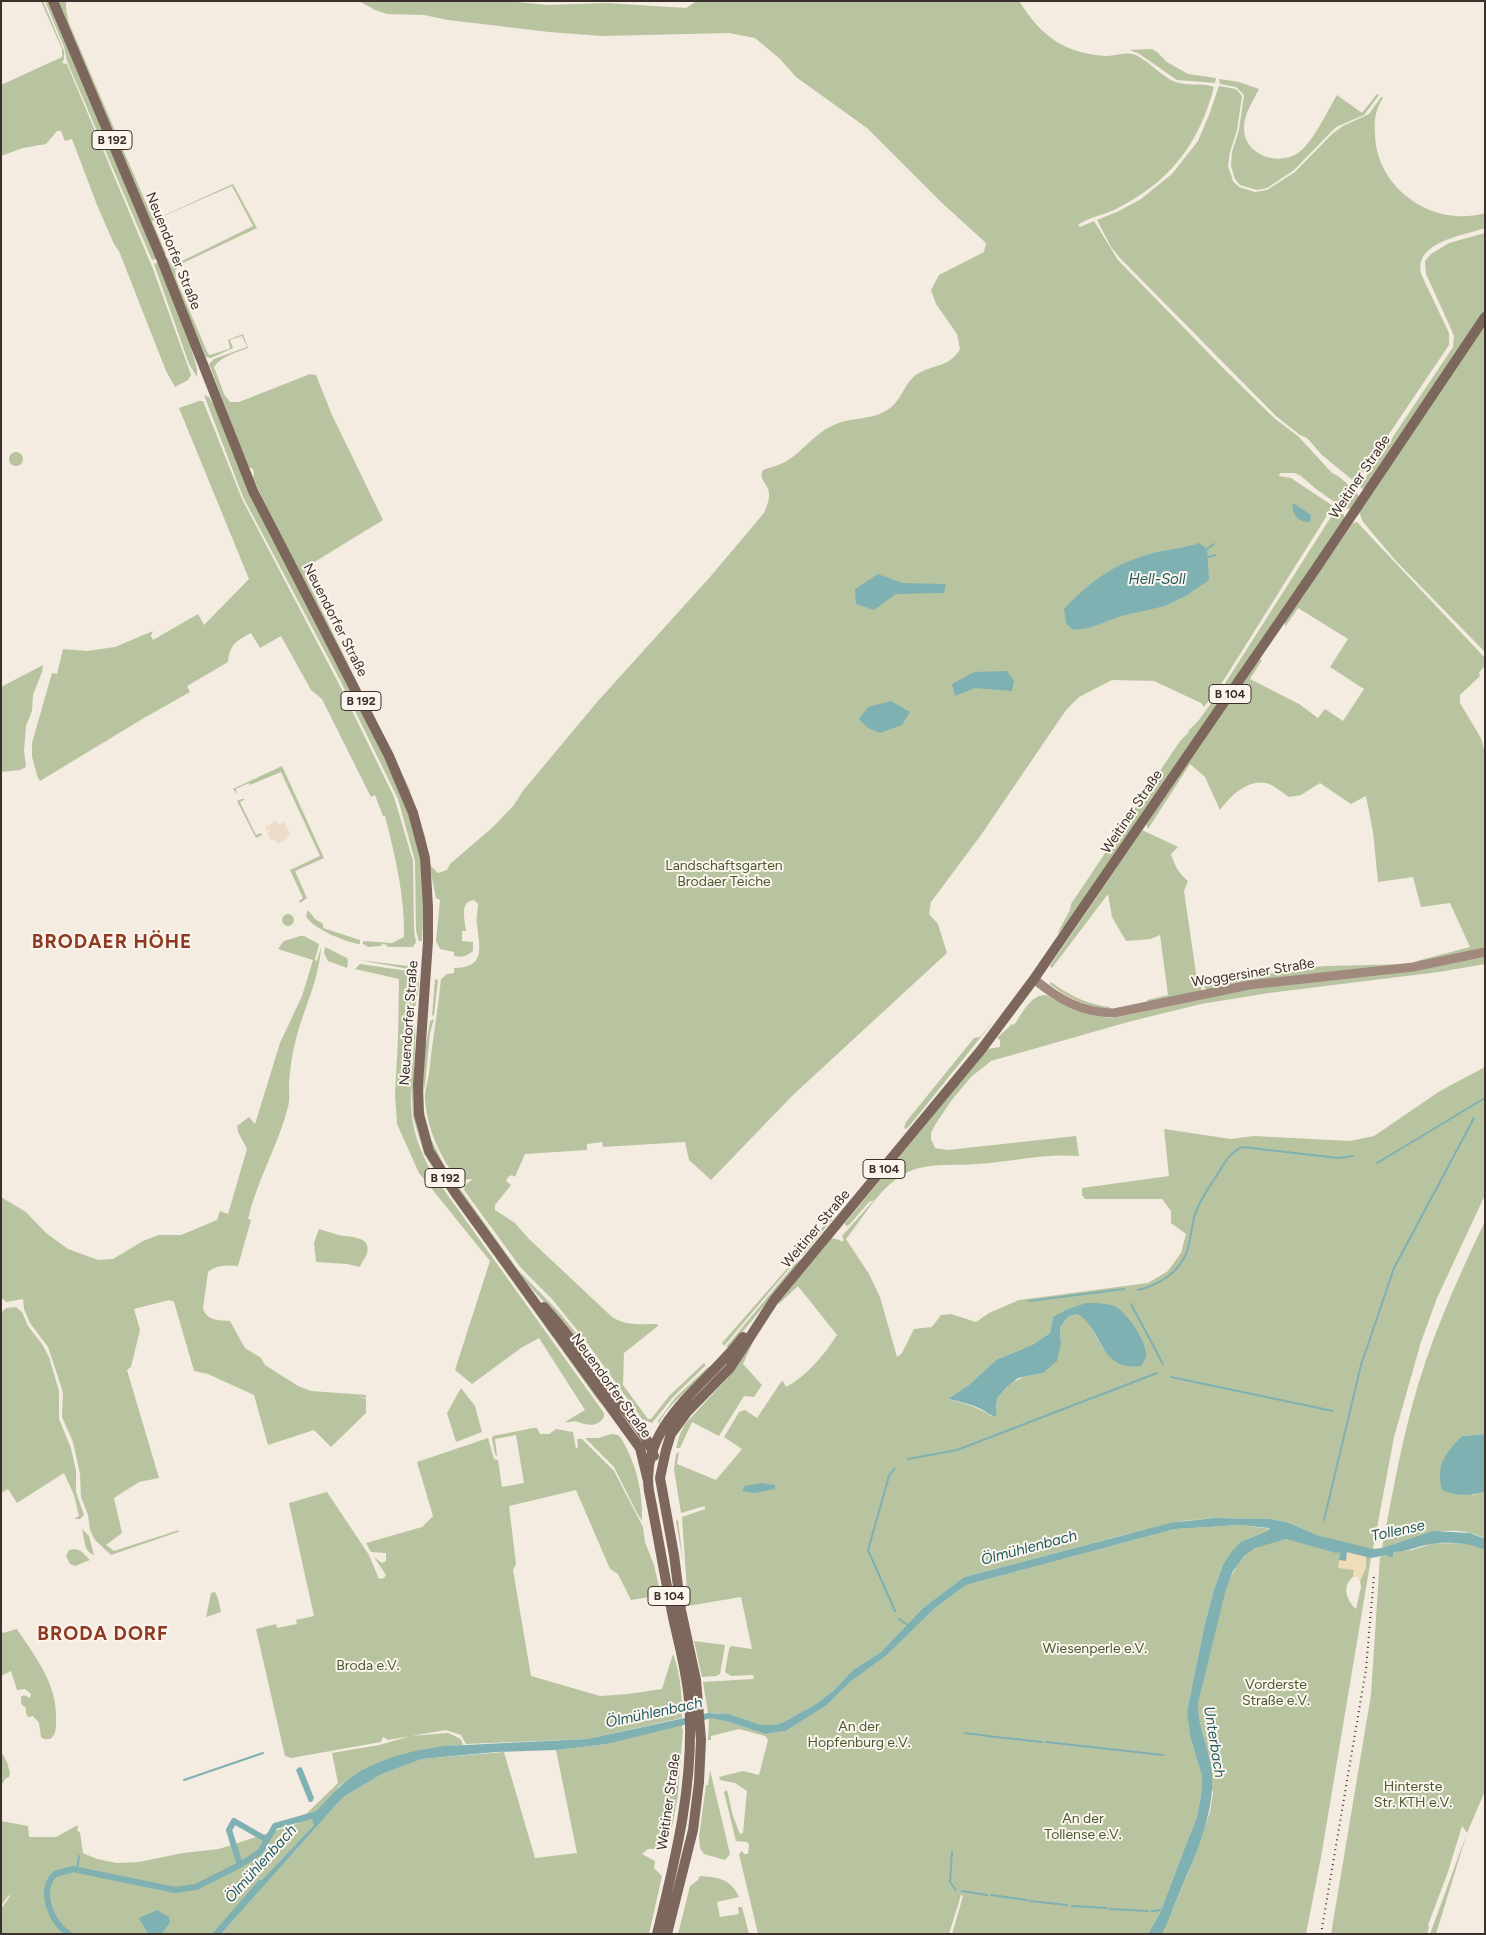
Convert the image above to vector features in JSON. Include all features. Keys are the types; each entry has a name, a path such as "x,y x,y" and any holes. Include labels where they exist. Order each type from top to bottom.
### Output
{"main road":[{"name":"Neuendorfer Straße","path":"53,1 168,276 253,491 368,714 408,798 420,836 427,883 428,940 418,1100 422,1130 429,1151 438,1168 524,1288 533,1295 576,1342 621,1413 640,1448 648,1481"},
{"name":"Weitiner Straße","path":"668,1934 695,1816 699,1782 701,1725 695,1711 672,1611 648,1481 653,1452 662,1431 683,1401 714,1370 774,1300 981,1050 1034,979 1485,318"},
{"name":"Woggersiner Straße","path":"1034,979 1056,996 1075,1006 1094,1012 1114,1013 1249,985 1413,966 1485,952"},
{"name":"Weitiner Straße","path":"658,1934 675,1860 688,1786 690,1727 695,1711 696,1680 681,1610 674,1555 660,1478 667,1444 673,1431 687,1412 730,1368 774,1300"},
{"name":"Neuendorfer Straße","path":"621,1413 640,1430 653,1452 660,1478"},
{"path":"640,1430 662,1431"},
{"path":"640,1448 653,1452 667,1444"},
{"path":"675,1860 685,1864"}],"green space":[{"path":"41,1 43,1 64,51 62,63 67,64 153,269 190,372 191,375 188,380 175,387 166,371 119,251 97,205 72,139 65,141 61,131 57,131 46,144 23,148 1,156 1,85 62,57 62,49"},
{"path":"45,1 50,1 157,259 152,260 67,61 64,47"},
{"name":"Landschaftsgarten Brodaer Teiche","path":"56,1 66,1 69,23 152,217 156,219 233,184 257,228 181,264 175,270 176,279 208,354 229,349 228,340 243,334 248,348 224,358 214,367 224,394 230,402 239,402 310,374 316,375 332,415 383,520 308,566 305,576 409,788 425,836 431,866 438,873 447,870 450,864 493,827 514,805 522,792 598,701 710,577 764,513 769,495 762,478 763,470 791,458 815,437 836,424 875,415 887,410 896,402 910,381 919,373 947,362 956,355 960,349 957,334 936,304 931,290 939,275 984,252 986,243 942,203 867,128 796,77 780,59 755,38 729,33 602,36 549,32 448,20 424,15 387,14 359,1 506,1 548,5 607,3 686,8 697,1 1019,1 1045,33 1066,47 1105,56 1125,53 1132,54 1173,81 1183,84 1214,87 1208,107 1191,144 1167,174 1152,187 1116,209 1078,225 1080,227 1094,221 1118,260 1224,369 1274,418 1299,437 1332,473 1346,483 1351,491 1336,503 1301,476 1295,473 1280,473 1279,476 1291,478 1333,506 1220,686 1204,707 1201,703 1154,681 1112,680 1079,697 1066,710 981,835 931,902 929,914 938,924 947,953 793,1095 711,1180 689,1160 685,1142 603,1147 602,1142 587,1144 587,1150 525,1154 515,1177 512,1175 508,1177 506,1181 511,1185 495,1205 495,1210 515,1223 529,1239 612,1317 628,1323 657,1324 658,1326 624,1353 623,1385 648,1419 651,1419 670,1395 704,1363 706,1365 673,1397 652,1423 642,1419 582,1336 552,1299 521,1268 464,1190 465,1185 473,1179 457,1180 440,1152 428,1121 425,1097 441,979 447,974 454,973 454,968 472,964 479,954 478,904 474,900 469,901 464,912 466,931 462,931 462,941 473,942 473,951 459,957 454,956 454,952 440,949 436,941 440,900 436,898 423,836 253,478 253,469 248,467 209,364 214,359 247,347 242,336 230,340 233,348 211,358 206,357 166,260 167,257 172,266 253,226 232,186 152,221 166,254 163,255"},
{"path":"1152,49 1167,62 1188,74 1216,78 1215,83 1177,80 1138,53 1129,50"},
{"path":"1219,79 1239,82 1259,89 1246,118 1244,128 1246,138 1256,152 1264,156 1282,159 1290,157 1303,149 1314,135 1337,95 1362,113 1377,94 1379,95 1364,115 1336,127 1294,170 1267,188 1257,190 1240,185 1235,179 1231,166 1232,152 1239,130 1244,95 1236,87 1220,84"},
{"path":"1219,86 1236,89 1242,96 1237,130 1228,166 1233,181 1239,187 1255,192 1267,190 1295,172 1332,134 1343,126 1369,114 1381,97 1383,98 1377,111 1375,125 1378,154 1386,172 1397,187 1411,200 1428,209 1446,215 1465,216 1485,213 1485,228 1441,242 1424,255 1421,265 1422,276 1449,333 1449,345 1356,483 1322,455 1307,438 1300,435 1276,416 1120,258 1111,247 1097,220 1141,199 1172,174 1198,141"},
{"path":"1485,233 1485,311 1366,488 1362,489 1360,486 1453,347 1454,337 1426,274 1425,261 1431,254 1449,243"},
{"path":"158,262 185,326 197,369 197,377 189,364 154,264"},
{"path":"1485,324 1485,652 1396,561 1363,522 1359,512"},
{"path":"204,395 209,397 214,405 244,481 392,771 404,799 421,857 424,894 422,941 419,941 416,931 415,861 398,799 340,680 243,497"},
{"path":"203,401 242,499 340,686 394,797 413,861 414,931 416,942 413,947 387,947 387,945 382,944 381,946 368,947 363,944 363,941 392,943 404,937 401,891 385,816 383,816 375,795 371,797 322,699 311,690 281,636 260,648 251,633 241,638 232,647 228,662 187,686 190,692 40,781 38,778 32,757 32,743 52,673 57,674 63,649 87,651 115,647 153,631 151,636 153,640 198,614 204,625 249,579 179,408"},
{"path":"16,452 21,454 23,459 21,464 16,466 11,464 9,459 11,454"},
{"path":"1354,492 1358,494 1358,498 1351,509 1343,508 1341,505"},
{"path":"1336,509 1343,513 1345,519 1227,692 1225,691 1222,695 1219,693"},
{"path":"1357,522 1485,658 1485,665 1479,673 1480,676 1460,695 1460,703 1481,738 1485,753 1485,949 1418,963 1417,961 1470,947 1450,903 1421,907 1413,877 1378,882 1373,832 1366,796 1351,804 1320,783 1301,795 1289,797 1269,784 1255,783 1241,789 1220,810 1205,777 1190,764 1148,829 1146,824 1259,659 1262,660 1250,679 1299,704 1318,718 1325,709 1343,721 1364,689 1330,667 1348,639 1298,608 1285,627 1285,621 1353,523"},
{"path":"43,665 33,695 32,711 26,726 24,751 26,767 20,770 1,772 1,687"},
{"path":"1217,695 1223,698 1072,920 1057,934 1070,910 1071,904 1180,741 1199,720"},
{"path":"282,766 324,858 295,871 307,898 300,903 299,901 303,898 290,870 320,856 281,772 236,789 237,794 233,789"},
{"path":"245,799 240,802 256,835 261,833 262,835 256,838 237,801"},
{"path":"1142,830 1178,847 1171,854 1177,869 1188,881 1184,891 1198,987 1202,986 1201,991 1148,1003 1147,1000 1168,995 1160,935 1151,939 1126,941 1112,917 1108,894 1052,968 1050,966"},
{"path":"308,910 315,919 323,924 323,928 360,940 360,944 339,938 322,930 309,921 306,916"},
{"path":"290,914 293,915 293,925 286,926 283,925 282,918 283,915"},
{"path":"304,936 319,944 315,960 317,961 321,947 317,971 293,1050 288,1107 252,1205 248,1219 251,1220 238,1266 222,1266 208,1272 203,1309 211,1318 230,1321 245,1348 261,1358 265,1365 298,1386 311,1391 366,1395 366,1398 359,1397 366,1399 366,1413 331,1447 314,1430 268,1445 254,1395 208,1374 194,1371 174,1302 169,1300 134,1309 140,1330 131,1367 127,1370 159,1478 139,1482 114,1498 122,1533 106,1545 114,1551 179,1530 178,1532 111,1555 95,1540 90,1530 88,1515 81,1497 80,1474 73,1442 62,1417 63,1393 48,1347 30,1323 24,1309 23,1299 6,1302 1,1297 1,1197 26,1212 46,1233 68,1249 98,1260 113,1259 143,1241 159,1235 181,1235 217,1220 220,1211 228,1214 247,1149 237,1126 249,1117 255,1124 280,1043 302,996 313,960 278,949 284,941"},
{"path":"325,947 347,958 347,968 328,961 324,953"},
{"path":"1485,955 1485,964 1439,972 1269,993 1201,1004 1128,1022 991,1061 971,1077 951,1101 935,1125 931,1133 931,1139 935,1148 948,1150 1076,1136 1079,1156 1066,1155 967,1165 939,1165 912,1170 887,1187 846,1239 869,1274 880,1297 897,1357 902,1353 914,1329 932,1327 941,1315 951,1314 976,1322 989,1313 1019,1300 1148,1283 1168,1271 1181,1253 1186,1234 1171,1223 1171,1211 1162,1199 1085,1199 1082,1195 1082,1188 1169,1176 1164,1129 1231,1139 1254,1136 1350,1141 1374,1136 1440,1091 1485,1067 1485,1195 1437,1298 1421,1342 1394,1437 1373,1549 1317,1535 1287,1522 1270,1519 1214,1518 1184,1521 1131,1533 964,1577 923,1608 881,1652 853,1670 833,1691 816,1704 784,1722 775,1725 761,1725 719,1713 708,1713 703,1682 753,1679 754,1676 752,1675 731,1676 725,1672 731,1646 752,1649 741,1597 688,1606 682,1517 705,1509 705,1506 681,1513 674,1469 676,1454 679,1452 677,1464 716,1480 742,1449 724,1437 739,1412 745,1410 757,1418 781,1382 783,1381 786,1387 801,1377 821,1357 837,1335 798,1286 778,1303 831,1238 841,1242 844,1240 842,1236 874,1200 869,1202 849,1225 846,1226 845,1223 988,1049 1000,1047 1000,1040 997,1038 1012,1024 1014,1025 1031,1001 1046,995 1078,1011 1114,1018 1250,988","holes":["1117,1307 1104,1350 1087,1320 1078,1314 1069,1316 1060,1327 1061,1344 1043,1373 1022,1378 1008,1386 997,1398 997,1408 991,1416 971,1406 948,1399 970,1384 996,1360 1032,1345 1050,1333 1053,1317"]},
{"path":"359,960 408,966 415,968 414,970"},
{"path":"360,964 413,973 410,1026 412,1049 411,1100 414,1128 418,1143 434,1176 604,1413 604,1417 598,1423 592,1425 575,1421 565,1422 585,1410 539,1338 521,1348 472,1384 455,1370 490,1261 419,1173 397,1124 395,1094 399,979 355,969"},
{"path":"1408,964 1206,990 1204,986 1297,968"},
{"path":"418,976 419,985 413,1018 411,1018 415,978"},
{"path":"435,979 438,980 434,1016 432,1015"},
{"path":"1051,982 1079,999 1110,1007 1110,1010 1085,1004 1071,998 1050,984"},
{"path":"997,1017 911,1124 906,1129 904,1128 906,1122 974,1038 980,1037"},
{"path":"434,1019 430,1033 425,1086 422,1092 425,1049 430,1021"},
{"path":"411,1023 415,1025 414,1107 419,1134 430,1161 446,1187 597,1396 602,1406 447,1190 424,1154 413,1117 411,1083 414,1040"},
{"path":"422,1103 431,1139 446,1169 518,1270 557,1310 577,1334 574,1334 518,1274 437,1158 426,1130"},
{"path":"834,1217 804,1254 794,1262 827,1222"},
{"path":"1485,1221 1485,1434 1462,1436 1473,1495 1485,1492 1485,1539 1459,1531 1446,1531 1420,1536 1382,1548 1395,1479 1418,1385 1444,1314"},
{"path":"319,1229 363,1240 368,1247 366,1257 360,1267 347,1264 316,1262 314,1243"},
{"path":"805,1256 730,1347 726,1347 795,1264"},
{"path":"793,1264 724,1346 722,1343"},
{"path":"16,1307 22,1312 28,1326 49,1357 59,1391 59,1419 71,1448 76,1471 76,1492 84,1515 80,1519 74,1519 79,1516 74,1495 64,1473 17,1503 8,1489 1,1493 1,1313 6,1308"},
{"path":"758,1331 743,1364 762,1385 754,1397 744,1396 719,1436 692,1422 680,1448 676,1448 685,1424 734,1371"},
{"path":"579,1338 616,1387 620,1395 579,1341"},
{"path":"708,1367 711,1369 675,1401 659,1424 658,1421 675,1398"},
{"path":"461,1388 475,1406 482,1432 456,1442 447,1413"},
{"name":"Broda e.V.","path":"537,1428 540,1434 549,1434 556,1429 573,1432 576,1449 578,1447 577,1439 582,1439 614,1471 643,1527 645,1542 654,1565 661,1595 631,1600 618,1574 610,1569 576,1490 509,1506 516,1564 513,1570 531,1676 600,1696 662,1689 673,1654 678,1670 682,1718 587,1739 466,1744 461,1735 446,1730 388,1740 383,1737 381,1742 291,1758 285,1756 256,1629 276,1624 277,1628 297,1624 296,1620 314,1616 289,1503 327,1492 369,1555 379,1579 384,1578 386,1575 374,1557 382,1563 386,1561 386,1553 371,1552 366,1543 422,1527 433,1516 417,1462 488,1438 494,1459 498,1460 502,1487 524,1483 516,1435 495,1439 497,1456 492,1439 493,1436"},
{"path":"612,1434 618,1435 621,1438 631,1457 640,1489 642,1521 614,1467 585,1438 598,1438"},
{"path":"678,1520 683,1562 676,1521"},
{"path":"1240,1525 1271,1529 1250,1538 1223,1565 1214,1589 1187,1711 1202,1776 1197,1817 1160,1913 1148,1934 952,1934 963,1896 961,1895 949,1934 758,1934 739,1854 742,1851 744,1854 748,1854 749,1845 747,1842 736,1841 724,1792 727,1790 733,1816 740,1834 743,1833 747,1791 735,1783 720,1780 719,1777 743,1771 759,1775 768,1740 765,1736 739,1729 711,1736 711,1740 708,1740 709,1718 716,1718 765,1734 786,1731 827,1705 850,1682 887,1655 935,1608 966,1585 1175,1529"},
{"path":"82,1529 89,1536 94,1555 86,1548"},
{"name":"Vorderste Straße e.V.","path":"1286,1539 1340,1552 1354,1570 1353,1577 1346,1589 1350,1602 1356,1609 1361,1587 1360,1581 1366,1567 1366,1555 1371,1558 1321,1857 1306,1934 1162,1934 1188,1874 1210,1812 1213,1793 1197,1717 1205,1669 1221,1603 1236,1567 1248,1552 1269,1543"},
{"name":"Hinterste Str. KTH e.V.","path":"1434,1543 1467,1544 1485,1550 1485,1791 1467,1833 1462,1826 1448,1872 1428,1925 1427,1934 1331,1934 1371,1695 1380,1557 1388,1554 1393,1556 1392,1552 1412,1550"},
{"path":"69,1550 81,1551 90,1560 75,1566 70,1564 66,1556"},
{"path":"215,1592 221,1612 206,1617 211,1593"},
{"path":"17,1629 38,1661 50,1684 56,1708 56,1726 55,1733 50,1739 41,1737 39,1723 33,1716 28,1717 26,1708 21,1704 21,1697 24,1695 30,1698 31,1694 25,1689 17,1690 11,1671 1,1676 1,1631 3,1633"},
{"path":"694,1641 725,1645 720,1674 702,1677"},
{"path":"682,1724 678,1795 668,1840 659,1849 648,1849 642,1854 655,1861 654,1868 662,1876 649,1934 221,1934 345,1796 382,1774 422,1759 504,1752 535,1858 577,1853 556,1750 607,1744"},
{"path":"448,1733 461,1739 463,1745 430,1748 379,1762 339,1786 314,1825 212,1934 162,1934 170,1923 157,1910 149,1915 143,1923 148,1934 1,1934 1,1909 10,1896 1,1906 1,1821 28,1826 29,1837 56,1837 78,1825 77,1831 80,1832 83,1853 97,1859 117,1863 139,1862 183,1853 219,1849 296,1824 338,1783 332,1753 379,1745 411,1736"},
{"path":"1,1751 10,1773 1,1786"},
{"path":"710,1770 730,1854 725,1860 704,1854 700,1848 699,1837 706,1785 708,1785"},
{"path":"1467,1833 1436,1934 1430,1934"},
{"path":"700,1876 718,1878 732,1886 739,1897 717,1902 720,1917 739,1914 738,1907 742,1907 749,1934 678,1934 690,1886"}],"sand":[{"path":"1347,1552 1366,1555 1366,1567 1360,1581 1357,1577 1353,1577 1354,1570 1338,1568 1339,1560 1346,1560"}],"shaded area":[{"path":"276,821 279,825 284,821 290,835 277,844 275,839 271,840 267,833 270,829 266,831 265,828"}],"water":[{"path":"1293,503 1311,515 1310,522 1302,521 1297,517 1293,511"},
{"name":"Hell-Soll","path":"1199,543 1207,549 1209,580 1187,595 1165,606 1121,616 1089,628 1073,630 1066,623 1064,609 1083,590 1103,575 1137,558"},
{"path":"878,574 902,583 946,584 944,593 896,594 874,610 856,604 855,589"},
{"path":"1007,671 1014,681 1012,691 975,688 955,696 952,684 974,672"},
{"path":"891,701 910,712 902,725 880,733 868,728 859,719 868,707"},
{"path":"1086,1303 1115,1306 1127,1317 1140,1336 1145,1349 1146,1356 1141,1366 1127,1366 1117,1363 1109,1356 1087,1322 1078,1314 1069,1316 1060,1327 1061,1344 1057,1361 1043,1373 1018,1378 1007,1387 997,1398 996,1416 973,1406 948,1399 970,1384 996,1360 1032,1345 1050,1333 1053,1317 1068,1309"},
{"path":"1485,1434 1485,1492 1463,1495 1442,1490 1440,1481 1441,1466 1451,1448 1462,1436"},
{"path":"762,1483 775,1485 775,1489 755,1493 742,1491 745,1486"},
{"path":"1214,1518 1270,1519 1287,1522 1317,1535 1372,1549 1382,1548 1433,1531 1470,1533 1485,1539 1485,1550 1466,1544 1437,1543 1393,1552 1393,1557 1388,1557 1387,1555 1371,1558 1347,1552 1346,1561 1339,1560 1340,1552 1336,1553 1286,1539 1255,1548 1244,1556 1233,1571 1225,1593 1198,1703 1199,1721 1211,1765 1212,1790 1210,1805 1202,1838 1162,1934 1148,1934 1160,1913 1197,1817 1201,1795 1202,1776 1190,1735 1187,1711 1214,1589 1223,1565 1232,1551 1241,1542 1270,1529 1268,1528 1240,1525 1175,1529 966,1585 935,1608 887,1655 850,1682 827,1705 786,1731 765,1734 712,1718 607,1744 556,1750 496,1752 422,1759 382,1774 345,1796 221,1934 212,1934 259,1880 262,1880 314,1825 312,1819 314,1814 332,1794 353,1776 374,1764 397,1756 445,1746 587,1739 708,1713 728,1714 761,1725 775,1725 816,1704 833,1691 853,1670 881,1652 923,1608 964,1577 1170,1523"},
{"path":"299,1767 302,1768 314,1798 312,1802 309,1802 296,1770"},
{"path":"157,1910 169,1917 170,1923 162,1934 148,1934 139,1918"}],"waterway":[{"path":"1207,549 1214,544"},
{"path":"1208,557 1215,555"},
{"path":"1377,1163 1485,1098"},
{"path":"1324,1520 1361,1365 1394,1268 1474,1118"},
{"path":"1138,1290 1161,1281 1174,1271 1184,1258 1199,1205 1225,1163 1237,1149 1242,1147 1339,1158 1353,1156"},
{"path":"1029,1301 1124,1289"},
{"path":"1131,1304 1163,1364"},
{"path":"908,1459 957,1450 1157,1373"},
{"path":"1171,1377 1333,1411"},
{"path":"895,1468 889,1476 868,1550 895,1611"},
{"path":"899,1619 909,1626"},
{"path":"965,1733 1004,1738"},
{"path":"1006,1738 1042,1742"},
{"path":"1046,1742 1163,1755"},
{"path":"184,1780 263,1753"},
{"name":"Ölmühlenbach","path":"69,1934 52,1915 47,1898 47,1889 55,1874 73,1869 175,1890 196,1887 240,1865 260,1852 275,1826 321,1813"},
{"name":"Ölmühlenbach","path":"240,1865 229,1830 234,1821 267,1840"},
{"path":"952,1852 950,1882 956,1890"},
{"path":"77,1870 79,1856"},
{"path":"962,1891 987,1895"},
{"path":"991,1895 1027,1900"},
{"path":"1030,1901 1067,1905"},
{"path":"1072,1906 1107,1908"},
{"path":"1110,1909 1148,1911"},
{"path":"1152,1911 1162,1910"}],"railway":[{"path":"1321,1934 1366,1669 1374,1575"}],"district":[{"name":"BRODAER HÖHE","path":"112,942"},
{"name":"BRODA DORF","path":"103,1634"}],"water label":[{"name":"Tollense","path":"1398,1531"},
{"name":"Unterbach","path":"1214,1742"}],"park label":[{"name":"Wiesenperle e.V.","path":"1095,1649"},
{"name":"An der Hopfenburg e.V.","path":"859,1735"},
{"name":"An der Tollense e.V.","path":"1083,1828"}]}
